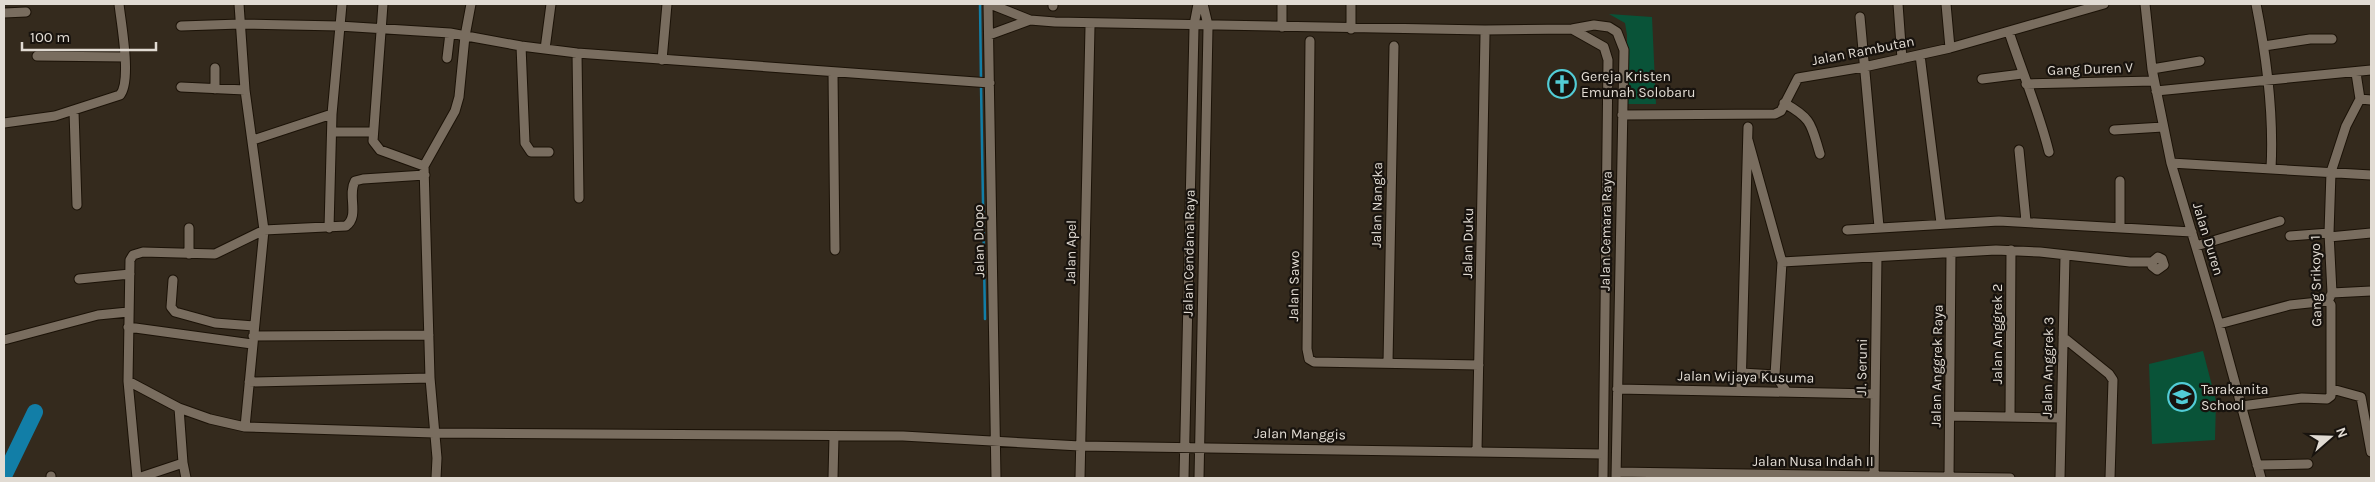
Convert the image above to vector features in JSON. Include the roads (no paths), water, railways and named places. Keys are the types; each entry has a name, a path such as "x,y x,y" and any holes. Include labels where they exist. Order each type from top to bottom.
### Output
{"street":[{"path":"4,123 29,121 74,111 120,96 124,86 124,57 119,4"},
{"path":"239,4 245,90 264,230 246,427"},
{"path":"329,228 332,114 342,4"},
{"path":"383,4 373,141 380,150 425,170"},
{"path":"436,478 430,378 425,170 455,111 460,97 465,36 471,4"},
{"path":"545,49 551,4"},
{"path":"662,60 667,4"},
{"path":"989,4 1030,20"},
{"name":"Jalan Dlopo","path":"989,4 989,35 984,83 996,478"},
{"name":"Jalan Cendana Raya","path":"1184,478 1194,26 1198,4"},
{"name":"Jalan Cendana Raya","path":"1199,478 1202,234 1208,26 1203,4"},
{"path":"1282,4 1282,27"},
{"path":"1351,4 1351,28"},
{"path":"1898,4 1902,58"},
{"path":"1946,4 1950,48"},
{"name":"Jalan Rambutan","path":"1784,103 1798,78 1864,67 1950,48 2104,4"},
{"name":"Jalan Duren","path":"2145,4 2152,69 2171,163 2219,324 2261,478"},
{"path":"2256,4 2269,81 2273,127 2271,169"},
{"path":"4,13 26,12"},
{"path":"1860,17 1879,228"},
{"path":"989,35 1030,20"},
{"name":"Jalan Cemara Raya","path":"1030,20 1194,26 1351,28 1572,29 1603,26 1613,30 1621,38 1624,50 1616,475"},
{"path":"181,26 240,24 340,26 450,33 522,46 578,53 984,83"},
{"name":"Jalan Apel","path":"1080,478 1090,27"},
{"name":"Jalan Cemara Raya","path":"1572,29 1601,44 1607,52 1606,320 1603,478"},
{"path":"2009,32 2049,152"},
{"path":"447,58 450,33"},
{"name":"Jalan Duku","path":"1478,451 1485,35"},
{"path":"2264,46 2310,39 2332,39"},
{"name":"Jalan Sawo","path":"1310,41 1307,355 1314,362 1479,364"},
{"path":"522,46 525,143 531,152 549,152"},
{"name":"Jalan Nangka","path":"1388,363 1394,46"},
{"path":"578,53 579,198"},
{"path":"1920,54 1941,223"},
{"path":"37,56 124,57"},
{"path":"2152,69 2200,61"},
{"path":"215,68 215,89"},
{"path":"2156,91 2356,73 2371,70"},
{"path":"833,73 835,250"},
{"path":"2356,73 2360,99 2371,100"},
{"path":"1982,79 2022,74"},
{"name":"Gang Duren V","path":"2026,84 2154,81"},
{"path":"181,87 245,90"},
{"name":"Gang Srikoyo 1","path":"2332,389 2329,235 2331,172 2346,126 2360,99"},
{"path":"1608,102 1622,102"},
{"path":"1622,115 1775,114 1781,111 1784,103 1798,110 1810,121 1820,154"},
{"path":"74,111 77,205"},
{"path":"253,140 332,114"},
{"path":"1741,391 1748,127"},
{"path":"2114,130 2163,127"},
{"path":"332,132 373,132"},
{"path":"1748,140 1782,262 1775,375 1787,392"},
{"path":"2019,150 2026,221"},
{"path":"2171,163 2371,175"},
{"path":"183,463 138,478 128,381 130,260 137,253 205,255 224,251 264,230 346,226 350,222 352,187 358,180 425,170"},
{"path":"2120,181 2120,228"},
{"path":"1847,230 1941,223 2026,221 2192,232"},
{"path":"2196,246 2280,221"},
{"path":"189,228 189,254"},
{"path":"1190,233 1202,234"},
{"path":"2290,236 2371,233"},
{"path":"1782,262 2011,250 2152,262"},
{"name":"Jalan Anggrek 2","path":"2010,417 2011,250"},
{"name":"Jalan Anggrek Raya","path":"1949,477 1951,253"},
{"name":"Jalan Anggrek 3","path":"2060,478 2065,256"},
{"name":"Jl. Seruni","path":"1874,477 1877,257"},
{"path":"79,279 130,274"},
{"path":"173,280 171,307 175,312 215,323 254,326"},
{"path":"2219,324 2296,304 2371,291"},
{"path":"4,340 98,315 128,312"},
{"path":"1606,320 1618,320"},
{"path":"128,328 253,340 429,335"},
{"path":"2063,337 2109,374 2113,380 2110,478"},
{"path":"1742,373 1775,375"},
{"path":"249,382 430,378"},
{"name":"Jalan Manggis","path":"128,381 179,408 210,419 246,427 434,433 834,436 996,440 1080,446 1199,446 1603,454"},
{"name":"Jalan Wijaya Kusuma","path":"1617,389 1875,394"},
{"path":"2242,406 2302,398 2326,399 2331,396 2332,389 2361,397 2369,430 2371,452"},
{"path":"179,408 186,478"},
{"path":"1950,416 2061,418"},
{"path":"833,478 834,436"},
{"path":"2258,465 2308,464"},
{"name":"Jalan Nusa Indah II","path":"1616,475 2010,478"}],"waterway":[{"path":"980,4 981,80"},
{"path":"981,85 985,319"},
{"path":"4,476 35,412"}],"place":[{"name":"Gereja Kristen Emunah Solobaru","path":"1562,84"},
{"name":"Tarakanita School","path":"2182,397"}]}
